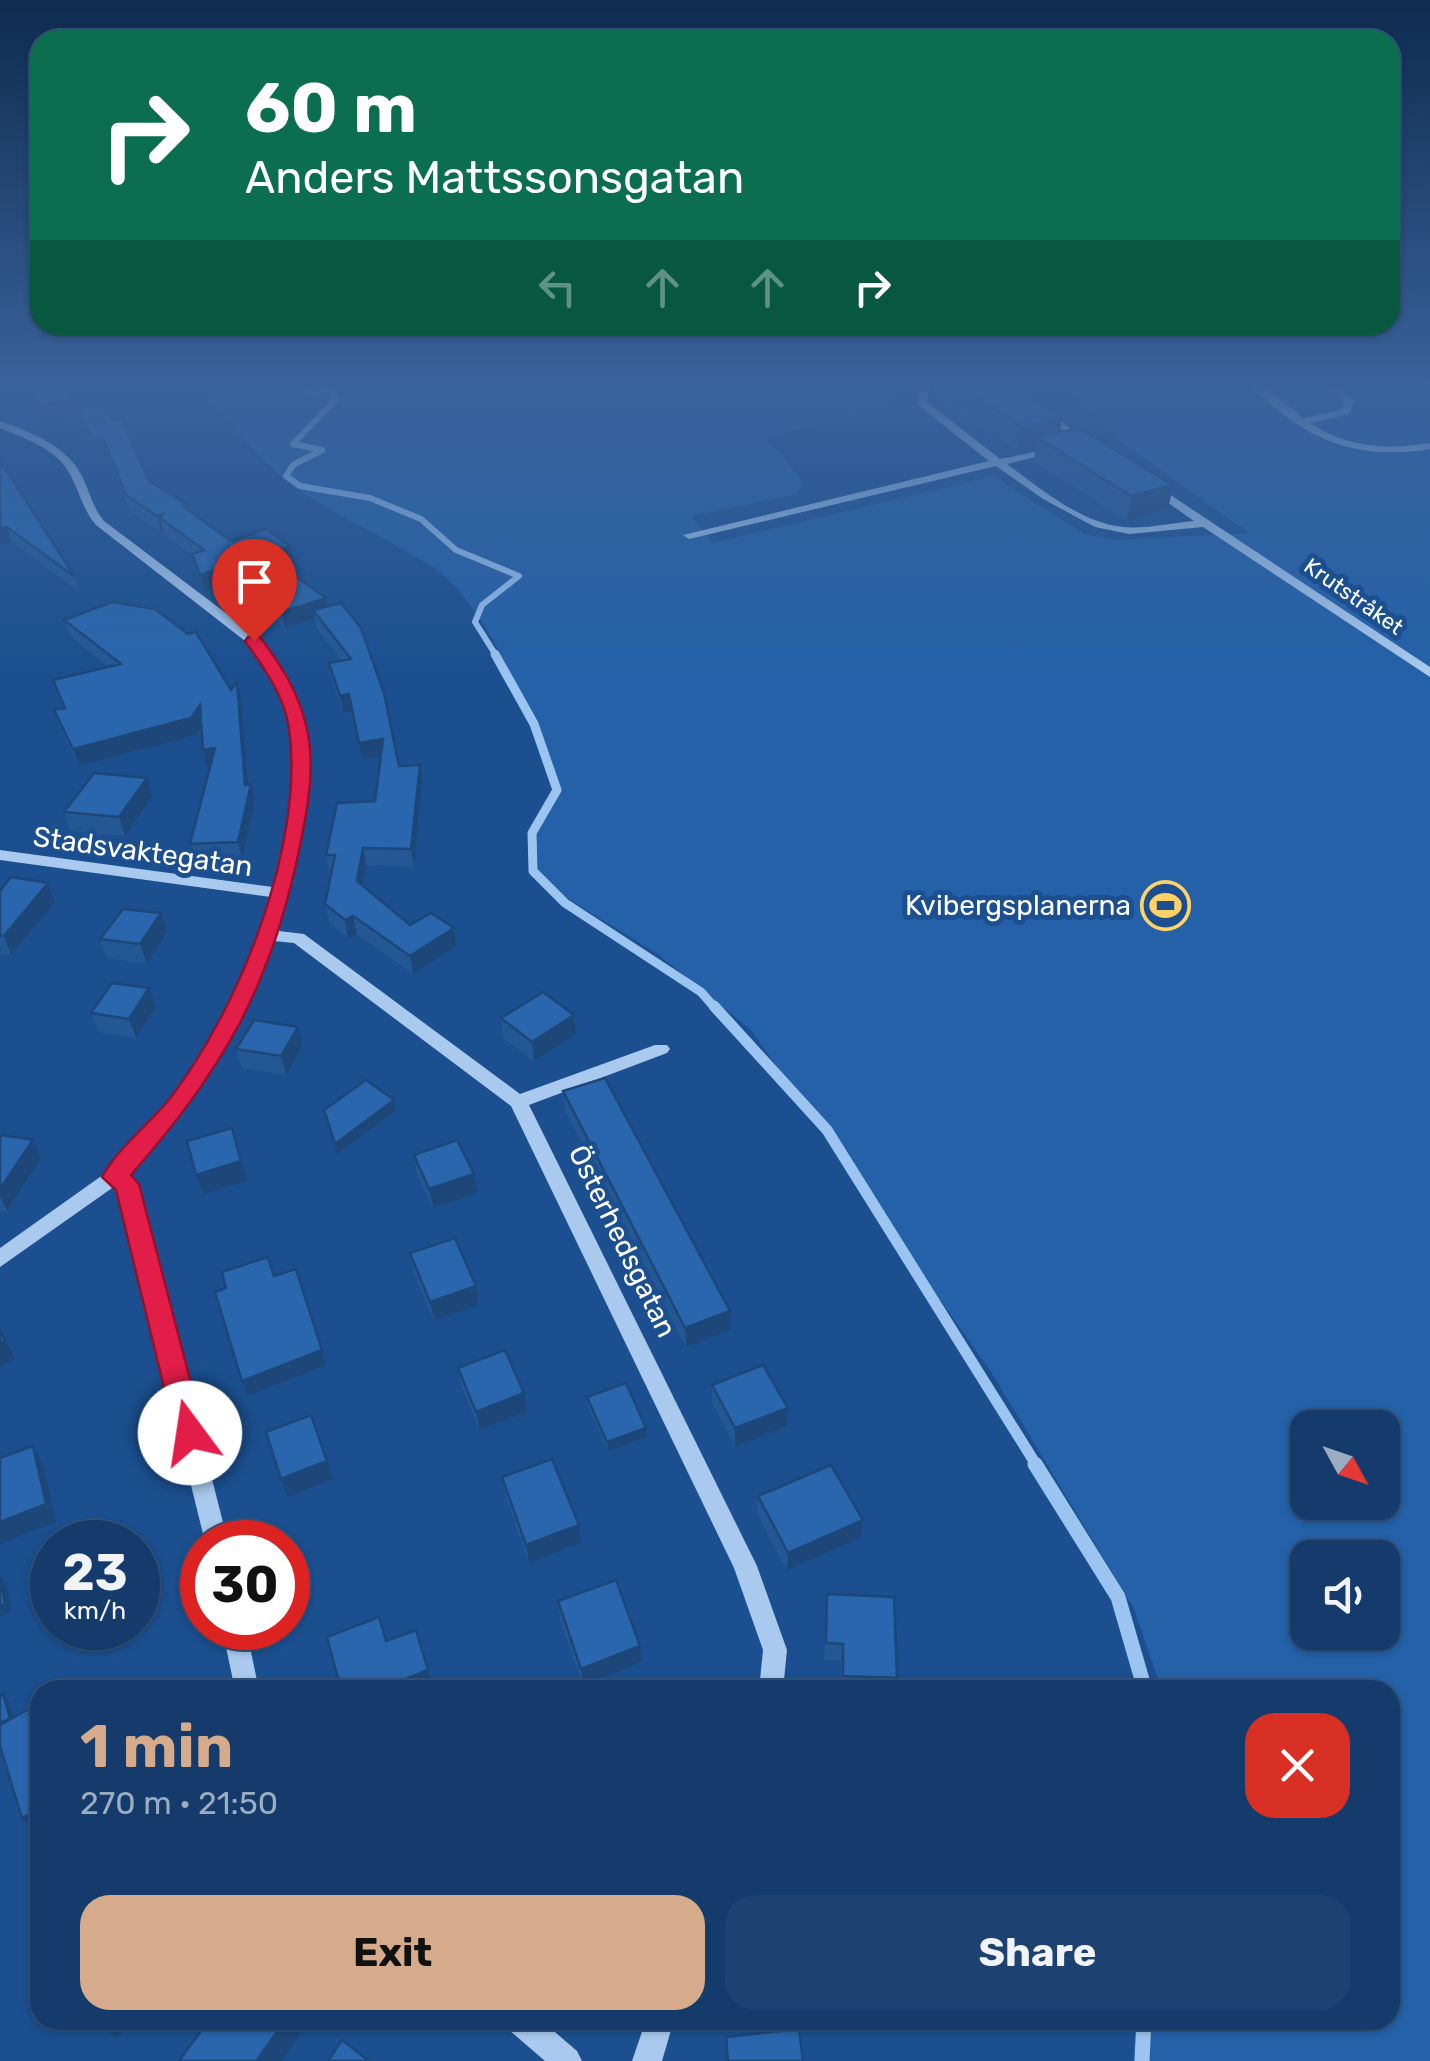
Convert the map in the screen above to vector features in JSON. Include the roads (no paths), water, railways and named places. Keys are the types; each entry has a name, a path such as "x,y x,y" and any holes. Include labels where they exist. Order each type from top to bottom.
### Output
{"street":[{"path":"0,1258 114,1177 178,1104 223,1038 269,935 301,793 298,726 280,675 242,631 98,522 77,481"},
{"path":"688,535 915,481"},
{"path":"1027,481 1098,526 1119,530 1205,523"},
{"name":"Krutstråket","path":"1145,483 1249,548 1430,673"},
{"name":"Stadsvaktegatan","path":"0,855 279,893"},
{"name":"Österhedsgatan","path":"269,935 298,938 518,1102 745,1566 775,1650 772,1680"},
{"path":"518,1102 661,1049"},
{"path":"114,1177 127,1184 211,1520"},
{"path":"238,1650 244,1680"},
{"path":"531,2030 567,2061"},
{"path":"647,2061 657,2030"}],"waterway":[{"path":"293,481 300,486 370,498 421,519 456,550 519,576 482,605 475,622 497,657"},
{"path":"495,654 534,724 557,790 532,833 533,871 565,903 701,992 716,1009"},
{"path":"714,1006 827,1130 1037,1466"},
{"path":"1035,1464 1118,1597 1142,1680"},
{"path":"1142,2061 1144,2030"}],"place":[{"name":"Kvibergsplanerna","path":"1166,905"}]}
